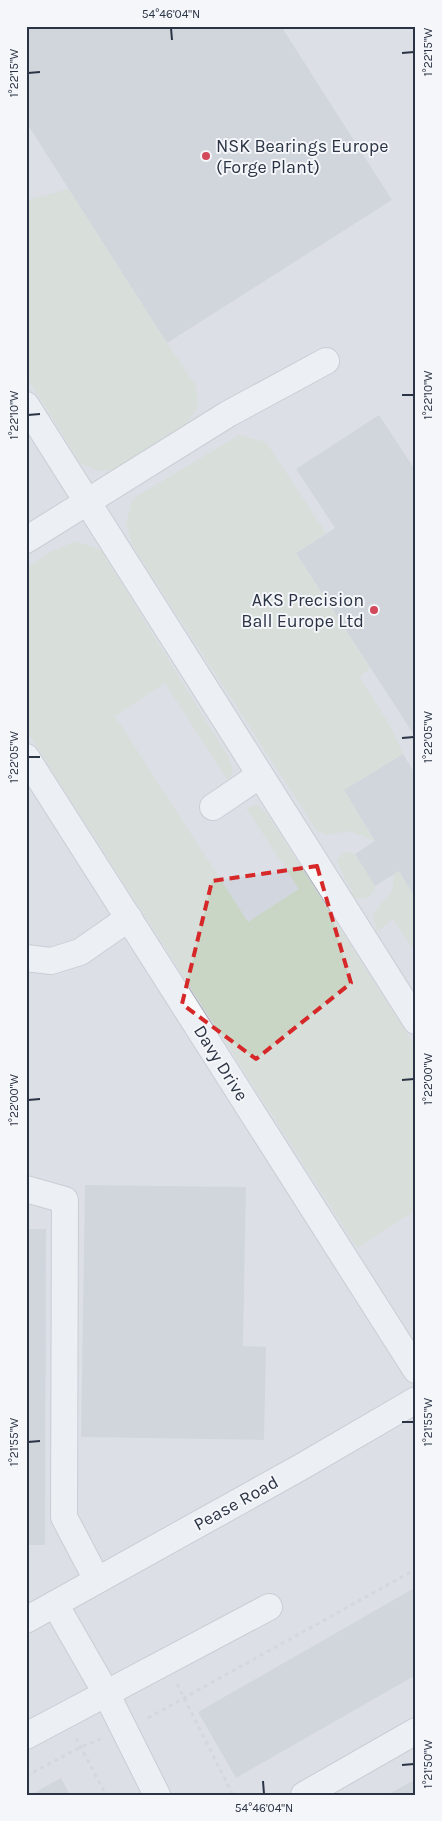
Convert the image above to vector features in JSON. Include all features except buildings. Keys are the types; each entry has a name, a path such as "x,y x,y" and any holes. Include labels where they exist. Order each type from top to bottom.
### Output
{"street":[{"path":"26,540 228,414 326,361"},
{"path":"26,405 416,1021"},
{"name":"Davy Drive","path":"26,757 416,1370"},
{"path":"213,807 260,776"},
{"path":"26,958 51,961 80,952 129,918"},
{"path":"26,1189 65,1200 64,1517 97,1580"},
{"name":"Pease Road","path":"26,1620 292,1472 416,1400"},
{"path":"56,1604 106,1693 157,1795"},
{"path":"26,1736 269,1607"},
{"path":"304,1795 416,1731"}],"path":[{"path":"26,1776 81,1747 125,1730 185,1699 416,1568"},
{"path":"166,1661 233,1795"},
{"path":"65,1715 106,1795"}],"highlighted area":[{"path":"317,866 351,983 256,1059 182,1004 212,881"}],"shaded area":[{"path":"26,26 416,26 416,1795 26,1795"}],"green space":[{"path":"69,189 196,386 198,408 187,423 118,470 98,471 81,464 26,376 26,200"},
{"path":"239,435 266,442 326,533 296,553 370,668 360,677 392,729 403,754 344,790 375,841 349,831 328,835 317,831 133,547 126,523 132,499"},
{"path":"76,541 101,550 229,758 233,770 228,781 165,683 115,716 248,922 299,889 246,808 257,804 268,815 416,1048 416,1210 357,1248 26,730 26,569 50,552"},
{"path":"345,851 355,854 375,886 375,890 368,898 355,899 336,860"},
{"path":"399,871 416,899 416,954 393,919 377,932 373,914 393,890 393,875"}],"place":[{"name":"NSK Bearings Europe (Forge Plant)","path":"206,156"},
{"name":"AKS Precision Ball Europe Ltd","path":"374,610"}]}
